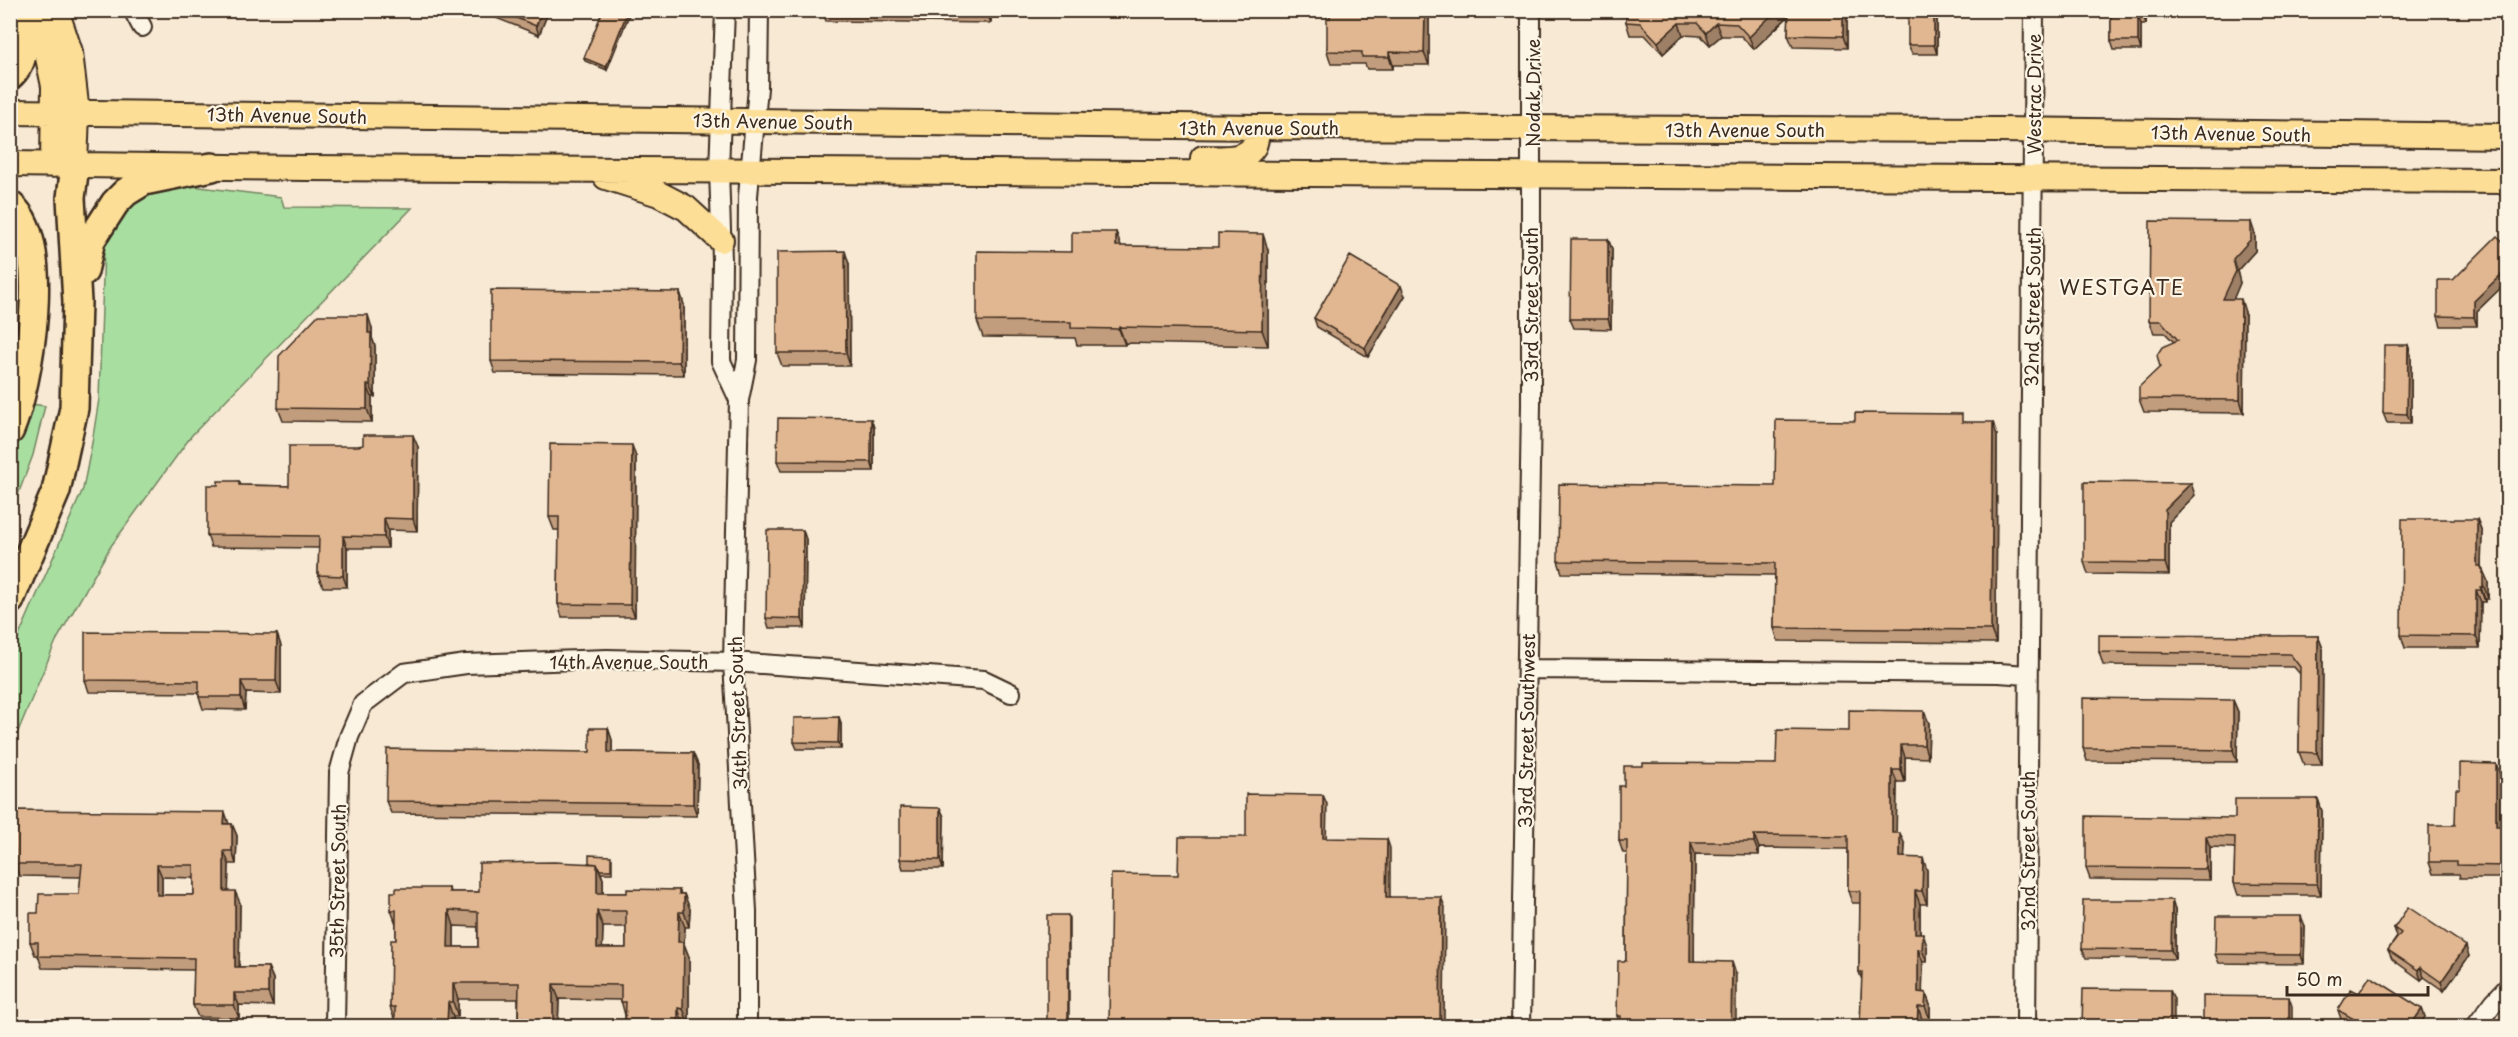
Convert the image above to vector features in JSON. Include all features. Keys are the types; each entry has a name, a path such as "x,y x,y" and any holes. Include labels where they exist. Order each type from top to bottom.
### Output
{"highway":[{"path":"10,600 56,491 74,408 77,302 71,198 64,165"},
{"path":"77,302 91,240 115,203 126,192 144,181 212,167"},
{"path":"10,206 18,211 30,240 35,287 27,377 10,430"}],"main road":[{"path":"10,78 15,74 25,55 22,10"},
{"path":"34,10 54,86 65,113"},
{"path":"56,10 70,52 64,165"},
{"name":"13th Avenue South","path":"10,112 1258,127 2508,136"},
{"path":"1076,172 1172,157 1231,158 1245,154 1253,147 1258,127"},
{"path":"10,164 581,170 2508,182"},
{"path":"581,170 659,194 686,208 721,240"}],"street":[{"path":"133,10 142,27"},
{"name":"34th Street South","path":"725,10 719,170 721,361 739,400"},
{"name":"34th Street South","path":"747,1026 747,911 733,662 739,400 747,360 748,196 755,121 759,10"},
{"name":"Nodak Drive","path":"1531,10 1532,175"},
{"name":"Westrac Drive","path":"2033,178 2034,10"},
{"name":"33rd Street South","path":"1530,435 1532,175"},
{"name":"32nd Street South","path":"2026,1026 2033,178"},
{"name":"33rd Street Southwest","path":"1521,1026 1530,435"},
{"name":"14th Avenue South","path":"349,737 363,704 404,673 466,664 607,659 733,662 984,680 1011,693"},
{"path":"1528,669 1975,672 2028,675"},
{"name":"35th Street South","path":"335,1026 339,773 349,737"},
{"path":"2476,1026 2508,987"}],"green space":[{"path":"175,184 281,197 284,207 412,208 192,435 111,546 56,641 11,748 11,654 83,489 92,443 99,399 104,247 110,228 142,193"},
{"path":"11,233 16,268 17,304 11,375"},
{"path":"31,404 45,406 33,455 11,513 11,457"}],"building":[{"path":"497,10 542,10 536,26"},
{"path":"603,10 628,10 606,67 584,58"},
{"path":"1331,10 1425,10 1424,53 1389,52 1389,57 1362,57 1362,52 1327,51 1327,18 1330,18"},
{"path":"1626,10 1777,10 1749,37 1737,24 1716,23 1706,33 1697,23 1679,23 1658,42 1640,23 1626,22"},
{"path":"1789,10 1843,10 1843,36 1788,35"},
{"path":"1908,10 1934,10 1934,45 1908,45"},
{"path":"2111,10 2143,10 2143,15 2138,15 2138,41 2111,41"},
{"path":"2150,221 2251,222 2251,239 2233,259 2236,271 2223,299 2241,299 2240,400 2139,399 2139,387 2160,367 2157,355 2162,347 2178,340 2161,321 2149,321"},
{"path":"1072,232 1116,232 1116,246 1218,247 1218,233 1263,234 1262,330 1071,328 1071,322 977,321 977,251 1072,252"},
{"path":"2497,236 2508,246 2508,268 2474,301 2474,317 2438,316 2438,280 2453,280"},
{"path":"1571,239 1608,239 1608,319 1570,319"},
{"path":"845,251 846,353 777,353 777,252"},
{"path":"1350,256 1401,286 1365,348 1314,318"},
{"path":"491,290 680,292 679,362 491,361"},
{"path":"318,315 368,315 368,333 371,333 367,409 278,408 279,356"},
{"path":"2384,345 2408,345 2407,414 2383,413"},
{"path":"1855,413 1962,414 1962,422 1993,422 1991,630 1774,628 1775,563 1558,561 1559,484 1775,486 1776,420 1855,421"},
{"path":"778,418 871,419 871,462 777,461"},
{"path":"363,435 413,435 413,519 384,518 384,537 343,536 343,576 318,575 319,536 207,535 207,485 218,485 218,481 239,481 239,485 289,486 289,446 358,446 363,445"},
{"path":"550,444 632,445 630,605 558,604 559,517 549,517"},
{"path":"2084,482 2191,483 2165,509 2165,563 2084,562"},
{"path":"2402,519 2477,519 2477,566 2483,569 2483,587 2481,590 2476,590 2476,636 2401,635"},
{"path":"767,530 803,530 802,619 766,618"},
{"path":"85,632 277,634 276,681 241,681 241,697 199,697 199,681 85,680"},
{"path":"2099,635 2318,636 2317,753 2299,752 2300,667 2290,654 2099,652"},
{"path":"2083,698 2233,700 2233,750 2083,748"},
{"path":"1849,710 1924,711 1924,745 1901,745 1901,770 1892,770 1892,833 1900,833 1900,857 1923,858 1922,891 1915,891 1915,933 1923,933 1922,950 1918,949 1918,992 1926,993 1925,1007 1918,1007 1917,1026 1860,1026 1862,972 1859,972 1860,891 1848,891 1848,836 1754,835 1754,842 1691,842 1690,961 1732,962 1731,1026 1621,1026 1621,1016 1617,1016 1618,961 1626,961 1627,841 1619,841 1619,786 1624,786 1624,766 1643,766 1643,763 1776,764 1777,730 1849,731"},
{"path":"839,717 838,743 794,742 794,718"},
{"path":"590,728 608,728 608,752 693,753 693,804 386,801 387,749 590,752"},
{"path":"2460,763 2496,764 2496,826 2508,826 2508,866 2429,862 2429,825 2455,825 2456,789 2460,789"},
{"path":"1246,794 1323,795 1323,838 1387,839 1386,897 1441,897 1440,1026 1109,1026 1111,874 1178,875 1179,837 1246,837"},
{"path":"2235,799 2318,799 2317,884 2234,883 2235,837 2206,836 2206,869 2086,868 2086,816 2235,818"},
{"path":"900,807 940,808 940,860 900,859"},
{"path":"15,810 225,812 224,824 232,824 232,851 224,851 224,891 235,891 235,967 268,967 268,993 234,993 234,1005 193,1005 194,958 38,956 38,942 30,942 30,913 38,913 39,894 79,894 82,864 14,864 15,849 10,849 10,822 15,822","holes":["157,865 194,865 194,895 157,895"]},
{"path":"589,855 611,856 611,870 600,870 597,864 589,863"},
{"path":"479,863 597,864 597,893 627,893 627,889 679,890 679,894 684,894 684,912 679,912 678,942 684,942 683,1009 678,1008 678,1026 625,1026 626,1002 621,1002 621,985 553,984 553,1026 518,1026 519,983 453,983 453,1002 448,1002 447,1026 395,1026 395,1007 390,1007 391,940 396,940 396,910 391,910 391,892 396,892 396,888 449,888 449,892 479,892","holes":["449,910 478,912 478,947 448,947","597,911 626,911 626,948 597,948"]},
{"path":"2083,900 2172,900 2171,950 2082,949"},
{"path":"2408,907 2466,946 2441,982 2420,967 2418,970 2388,950 2401,933 2394,928"},
{"path":"1047,915 1068,915 1068,1026 1047,1026"},
{"path":"2216,916 2301,916 2301,955 2215,954"},
{"path":"2370,976 2422,1009 2410,1026 2366,1026 2338,1010 2351,989 2359,993"},
{"path":"2083,989 2170,990 2170,1026 2082,1026"},
{"path":"2203,996 2289,997 2289,1026 2203,1026"}],"district":[{"name":"WESTGATE","path":"2122,287"}]}
